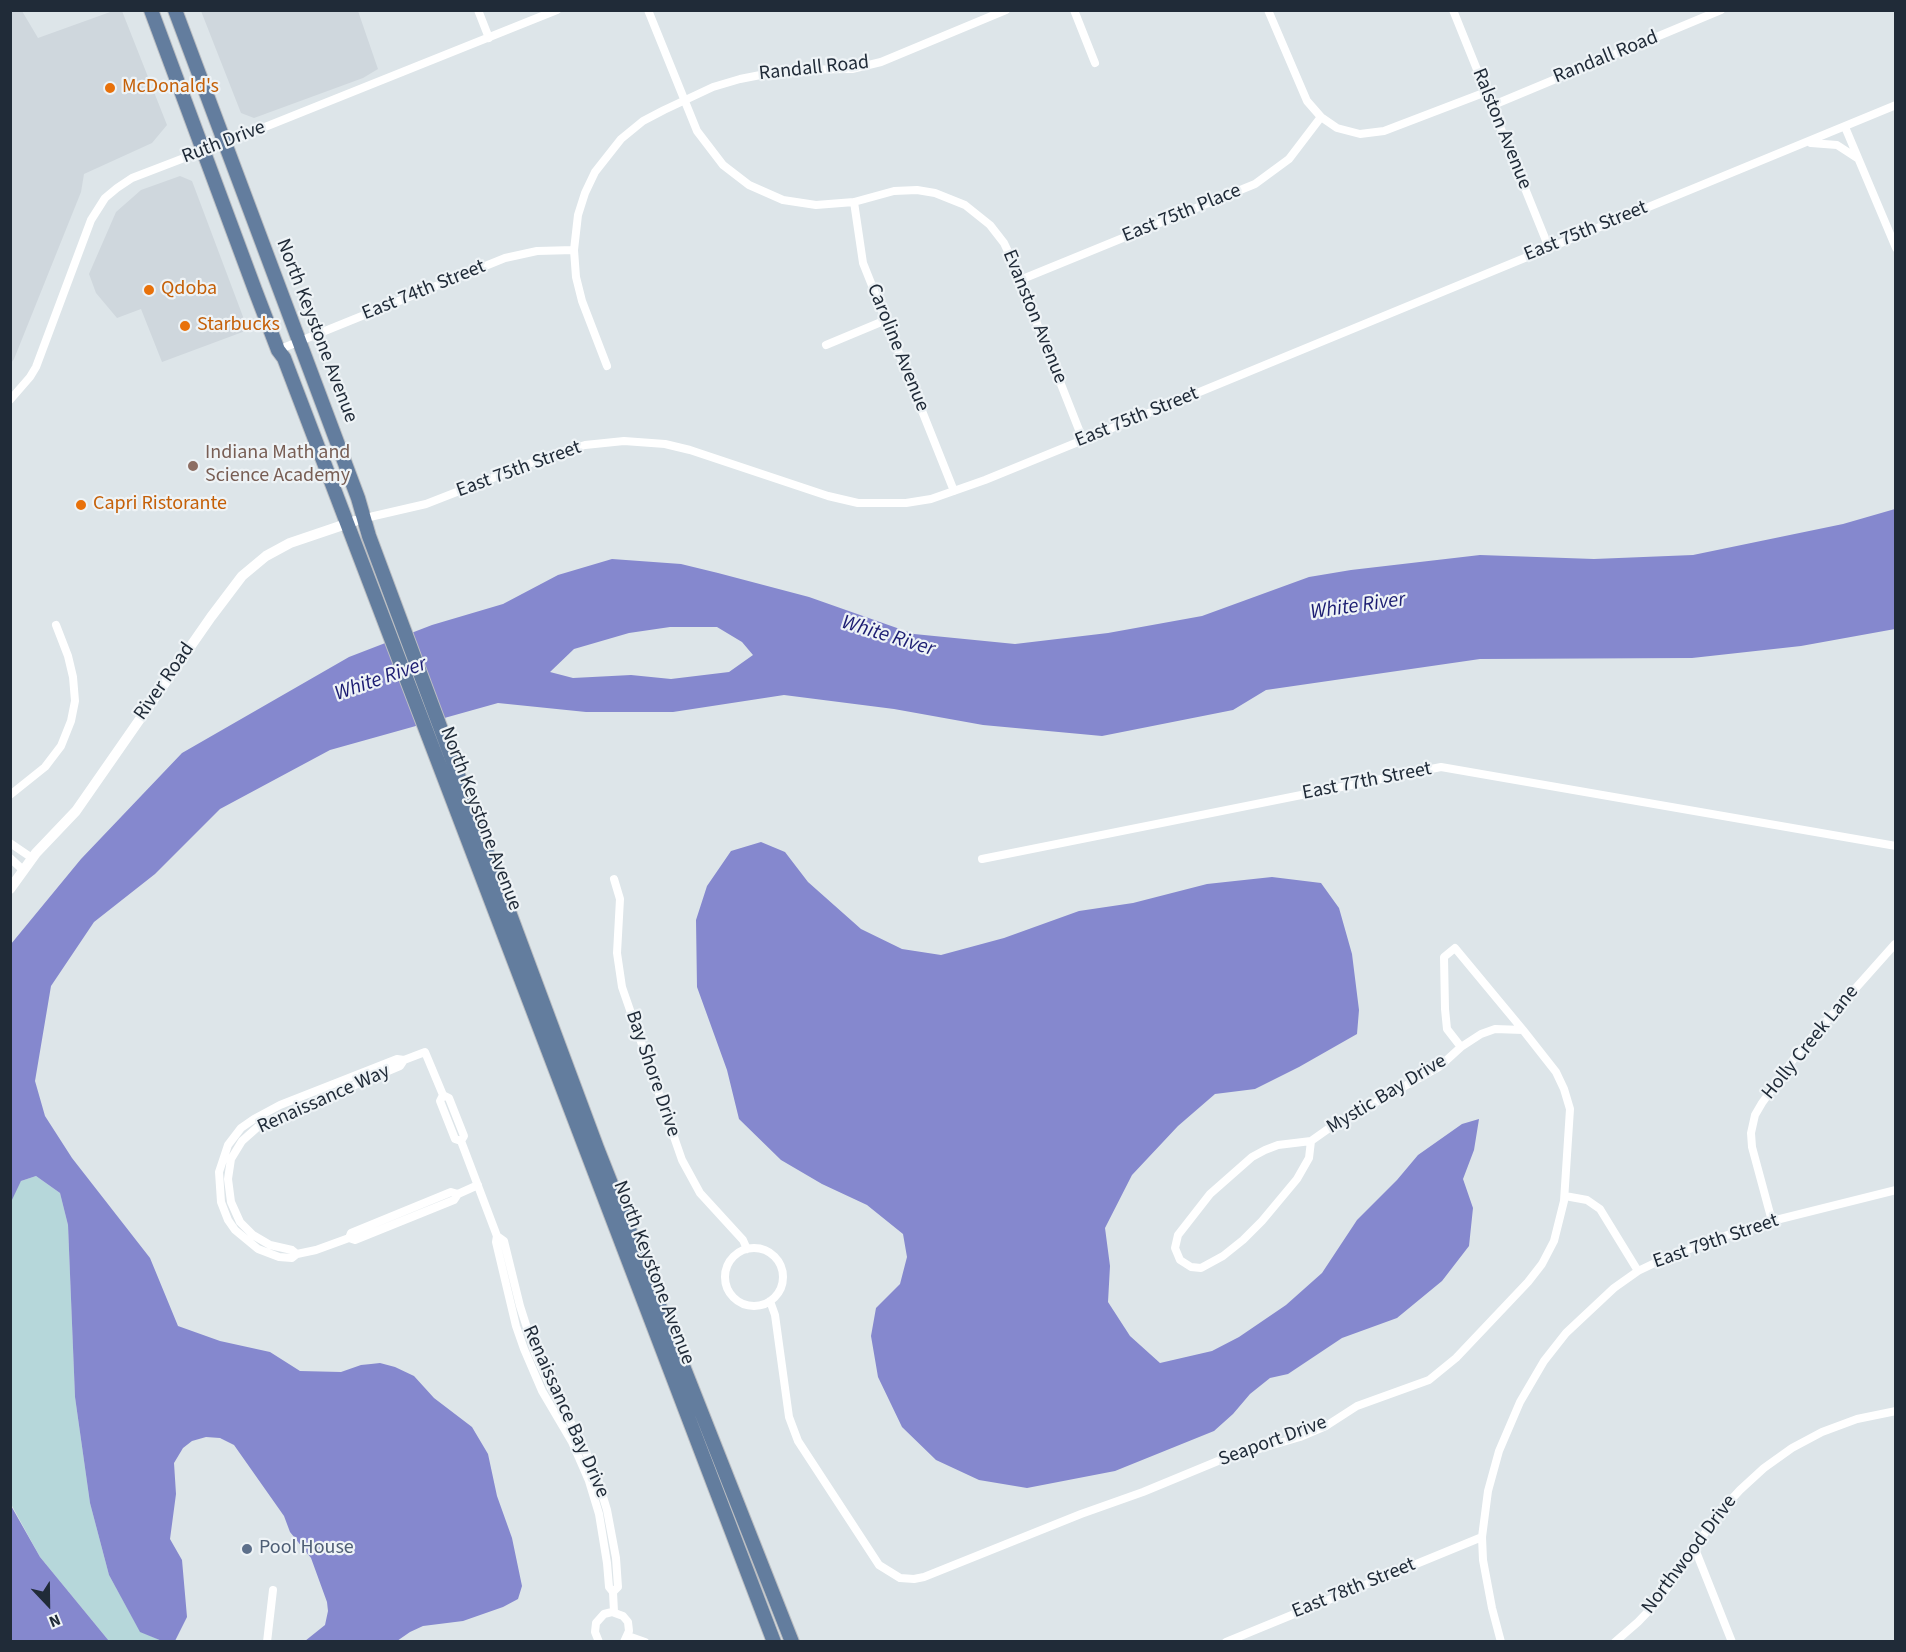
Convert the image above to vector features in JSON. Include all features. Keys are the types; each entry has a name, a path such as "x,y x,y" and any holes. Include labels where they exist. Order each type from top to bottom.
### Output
{"main road":[{"name":"North Keystone Avenue","path":"151,10 278,350 284,358 355,521 400,615 485,865 599,1187 774,1641"},
{"name":"North Keystone Avenue","path":"175,10 358,498 355,521 384,621 485,865 792,1641"}],"street":[{"path":"478,10 489,38"},
{"name":"Ruth Drive","path":"10,400 36,367 84,236 103,200 111,192 132,178 556,10"},
{"name":"Evanston Avenue","path":"648,10 697,131 730,171 749,185 770,195 797,202 825,205 854,202 894,191 917,190 957,200 977,212 999,236 1009,252 1083,440"},
{"name":"Randall Road","path":"607,366 582,301 576,277 574,250 578,215 585,193 595,172 621,139 643,122 684,100 731,81 767,73 852,69 881,62 1006,10"},
{"path":"1074,10 1095,63"},
{"path":"1268,10 1305,96 1321,117 1337,128 1360,134 1375,133 1486,92"},
{"name":"Ralston Avenue","path":"1453,10 1549,248"},
{"name":"Randall Road","path":"1491,105 1721,10"},
{"name":"East 75th Street","path":"355,521 441,499 554,454 585,445 624,441 665,444 690,450 828,496 858,503 906,503 931,499 1083,440 1896,105"},
{"name":"East 75th Place","path":"1020,280 1255,184 1289,159 1321,117"},
{"path":"1845,127 1896,248"},
{"path":"1796,147 1815,143 1837,145 1859,160"},
{"name":"Caroline Avenue","path":"854,202 863,263 954,491"},
{"name":"East 74th Street","path":"278,350 505,258 537,251 574,250"},
{"path":"825,345 886,320"},
{"name":"River Road","path":"10,889 32,858 76,812 242,576 266,556 282,547 299,539 355,521"},
{"path":"10,795 45,767 61,746 71,721 75,701 73,677 56,625"},
{"name":"East 77th Street","path":"982,859 1441,767 1896,846"},
{"path":"10,843 32,858"},
{"path":"10,858 23,870"},
{"name":"Bay Shore Drive","path":"614,879 620,899 617,953 622,987 682,1160 700,1193 743,1240 747,1249"},
{"name":"Holly Creek Lane","path":"1772,1221 1752,1147 1751,1133 1755,1115 1798,1053 1895,944"},
{"name":"Mystic Bay Drive","path":"1461,1047 1448,1029 1444,1009 1444,957 1455,948 1556,1072 1564,1089 1570,1109 1565,1196"},
{"name":"Mystic Bay Drive","path":"1311,1141 1328,1129 1439,1067 1461,1047 1481,1034 1495,1029 1523,1030"},
{"name":"Renaissance Way","path":"425,1052 404,1060 397,1059 280,1105 241,1128 228,1145 221,1164 219,1186 235,1230 252,1245 279,1257 292,1258 297,1254 316,1251 349,1238 351,1233 451,1192 458,1194 478,1185"},
{"name":"Renaissance Bay Drive","path":"425,1052 443,1095 449,1098 464,1136 461,1142 497,1236 496,1242 516,1326 524,1349 543,1391 572,1442 589,1481 599,1514 609,1587 613,1592 614,1612 623,1616 628,1622 626,1639 645,1641"},
{"path":"1311,1141 1309,1158 1297,1179 1244,1240 1223,1256 1201,1268 1191,1267 1180,1260 1175,1248 1178,1235 1210,1194 1258,1153 1278,1146 1311,1141"},
{"name":"East 79th Street","path":"1501,1641 1485,1577 1482,1537 1485,1509 1494,1468 1507,1428 1531,1381 1551,1352 1579,1320 1614,1288 1638,1271 1696,1246 1772,1221 1896,1190"},
{"path":"1565,1196 1587,1200 1600,1209 1638,1271"},
{"name":"Seaport Drive","path":"770,1301 775,1315 788,1409 795,1434 875,1562 895,1576 914,1579 1218,1461 1300,1437 1326,1426 1357,1406 1428,1380 1456,1358 1538,1269 1554,1241 1562,1217 1565,1196"},
{"path":"747,1249 765,1250 776,1257 781,1265 783,1274 781,1287 770,1301 761,1305 747,1305 738,1300 729,1290 726,1280 727,1266 735,1255 747,1249"},
{"name":"Northwood Drive","path":"1614,1641 1638,1622 1660,1599 1703,1534 1750,1480 1782,1455 1812,1437 1857,1419 1896,1411"},
{"name":"East 78th Street","path":"1226,1641 1482,1537"},
{"path":"1695,1549 1732,1641"},
{"path":"267,1641 273,1590"},
{"path":"597,1641 594,1626 598,1619 607,1612 614,1612"}],"shaded area":[{"path":"11,10 22,11 38,38 113,11 122,11 167,125 152,143 84,174 81,192 11,363"},
{"path":"201,11 358,11 378,69 363,78 254,118 241,113"},
{"path":"180,176 192,181 248,330 162,362 141,309 117,318 96,293 89,274 116,212 141,190"},
{"path":"36,1176 60,1193 68,1225 75,1397 90,1503 109,1575 140,1631 162,1641 109,1641 40,1557 11,1504 10,1202 21,1181"}],"water":[{"name":"White River","path":"1895,509 1895,629 1801,646 1692,658 1480,659 1266,690 1233,710 1102,736 983,725 894,709 784,695 673,712 586,712 498,703 330,750 220,809 155,874 94,922 51,986 35,1081 45,1116 72,1158 150,1258 178,1326 220,1341 270,1352 300,1371 341,1372 361,1365 380,1363 395,1367 414,1376 434,1398 472,1427 488,1454 497,1496 512,1538 522,1586 518,1599 503,1607 463,1621 423,1626 397,1641 305,1641 325,1625 328,1611 311,1558 290,1532 284,1516 234,1445 220,1438 206,1437 192,1441 183,1448 174,1463 176,1494 170,1539 182,1560 187,1617 175,1641 162,1641 140,1632 109,1575 90,1503 75,1397 68,1225 60,1193 36,1176 21,1181 11,1202 11,944 81,859 182,753 349,657 432,625 503,604 558,575 612,559 681,564 718,573 809,597 914,634 1015,644 1108,633 1202,616 1309,577 1351,570 1480,555 1594,559 1693,555 1843,524","holes":["670,627 717,627 742,642 753,655 729,672 671,679 631,675 573,678 550,672 574,649 629,633"]},
{"path":"761,842 785,852 808,882 861,929 902,949 941,955 1004,938 1079,911 1133,903 1207,884 1272,877 1321,883 1339,908 1352,954 1359,1010 1357,1034 1255,1089 1215,1094 1178,1126 1132,1175 1105,1228 1110,1266 1108,1302 1130,1336 1160,1363 1212,1351 1239,1337 1286,1305 1322,1273 1357,1220 1418,1155 1462,1124 1479,1119 1474,1150 1463,1179 1473,1208 1469,1246 1442,1281 1397,1318 1342,1338 1288,1374 1270,1378 1250,1394 1214,1431 1115,1471 1027,1488 979,1480 936,1460 902,1427 878,1377 871,1336 876,1308 900,1284 907,1257 903,1234 867,1205 822,1184 781,1160 739,1119 727,1070 697,987 696,920 707,886 731,851"},
{"path":"10,1504 40,1557 109,1641 11,1641"}],"place":[{"name":"McDonald's","path":"110,88"},
{"name":"Qdoba","path":"149,290"},
{"name":"Starbucks","path":"185,326"},
{"name":"Indiana Math and Science Academy","path":"193,466"},
{"name":"Capri Ristorante","path":"81,505"},
{"name":"Pool House","path":"247,1549"}]}
